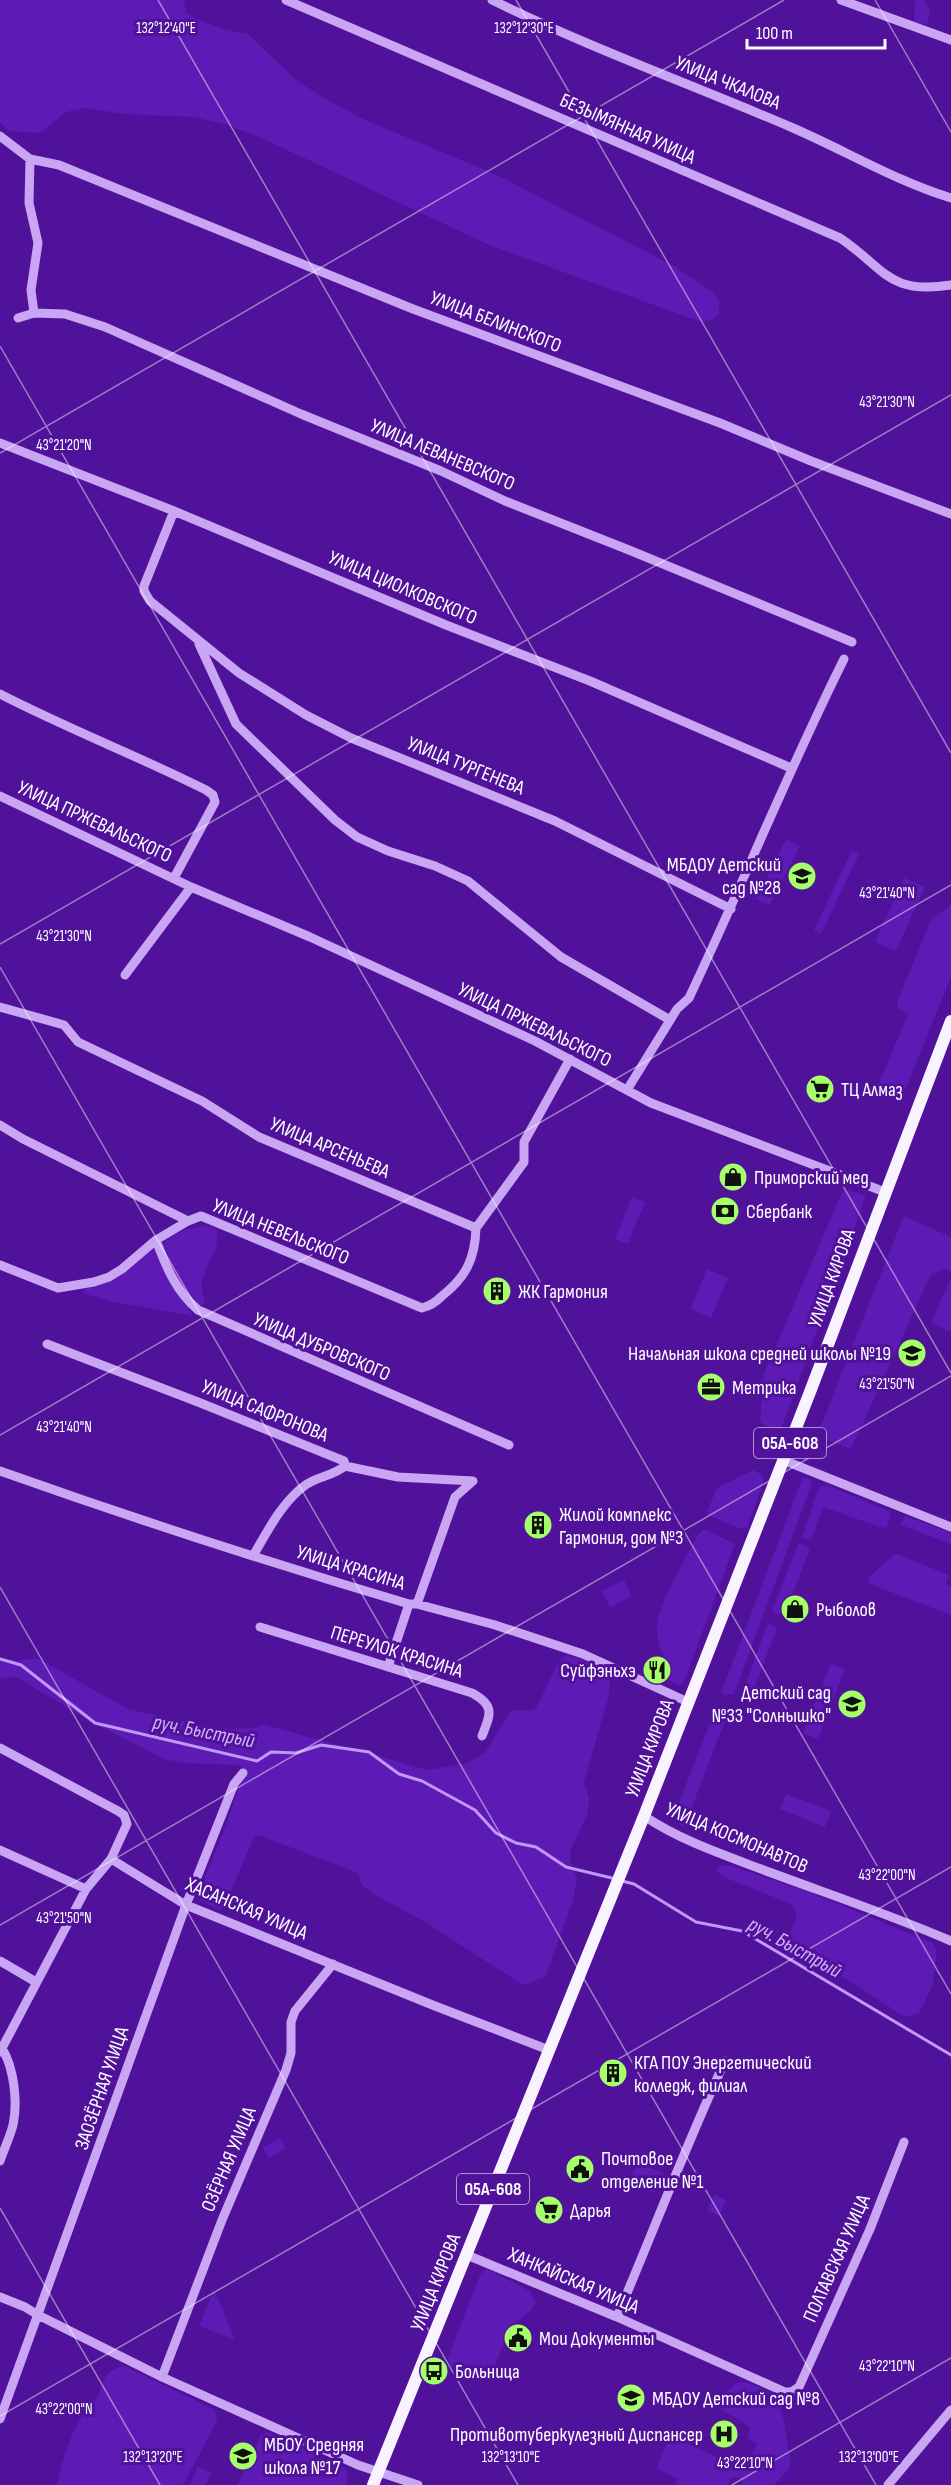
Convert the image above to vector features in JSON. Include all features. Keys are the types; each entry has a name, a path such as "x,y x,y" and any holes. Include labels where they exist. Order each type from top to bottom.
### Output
{"main road":[{"name":"УЛИЦА КИРОВА","path":"373,2485 644,1816 951,1021"}],"street":[{"name":"БЕЗЫМЯННАЯ УЛИЦА","path":"286,0 840,238 862,253 894,282 921,288 951,285"},
{"path":"841,0 951,40"},
{"name":"УЛИЦА ЧКАЛОВА","path":"497,1 605,51 793,128 925,190 951,198"},
{"path":"0,136 30,159 29,203 38,243 31,290 34,313"},
{"name":"УЛИЦА БЕЛИНСКОГО","path":"30,159 59,165 413,309 720,423 811,461 951,514"},
{"name":"УЛИЦА ЛЕВАНЕВСКОГО","path":"18,318 34,313 65,314 105,327 301,414 441,471 505,501 852,642"},
{"name":"УЛИЦА ЦИОЛКОВСКОГО","path":"0,443 174,511 446,625 590,681 791,768"},
{"name":"УЛИЦА ТУРГЕНЕВА","path":"174,511 144,591 150,601 263,690 351,738 555,821 731,909"},
{"path":"197,639 236,724 335,820 357,837 407,859 435,866 468,881 561,957 670,1020"},
{"path":"627,1090 677,1009 689,998 731,909 791,768 844,659"},
{"name":"УЛИЦА ПРЖЕВАЛЬСКОГО","path":"0,694 46,718 156,764 213,795 215,802 174,878"},
{"name":"УЛИЦА ПРЖЕВАЛЬСКОГО","path":"0,796 191,887 310,937 570,1059 677,1114 885,1192"},
{"path":"125,975 191,887"},
{"name":"УЛИЦА АРСЕНЬЕВА","path":"0,1007 64,1025 78,1042 202,1101 259,1137 476,1228"},
{"path":"476,1228 524,1162 524,1142 570,1059"},
{"name":"УЛИЦА НЕВЕЛЬСКОГО","path":"0,1125 188,1221 201,1216 422,1308 441,1298 465,1275 473,1255 476,1228"},
{"path":"0,1265 58,1288 82,1284 109,1277 156,1240 188,1221"},
{"name":"УЛИЦА ДУБРОВСКОГО","path":"156,1240 168,1271 184,1298 198,1310 509,1445"},
{"name":"УЛИЦА САФРОНОВА","path":"46,1344 344,1461 345,1466 398,1477 473,1481 456,1497 413,1604"},
{"path":"783,1460 951,1527"},
{"path":"253,1556 269,1529 299,1491 309,1482 333,1475 345,1466"},
{"name":"УЛИЦА КРАСИНА","path":"0,1471 253,1556 413,1604 495,1625 583,1654 688,1702"},
{"path":"388,1667 413,1604"},
{"name":"ПЕРЕУЛОК КРАСИНА","path":"260,1627 472,1693 483,1699 488,1706 490,1715 482,1736"},
{"path":"0,1748 124,1815 127,1824 111,1859 86,1889 1,2050 9,2060 13,2074 14,2119 0,2161"},
{"name":"ЗАОЗЁРНАЯ УЛИЦА","path":"0,2419 186,1905 234,1784 243,1773"},
{"name":"УЛИЦА КОСМОНАВТОВ","path":"644,1816 663,1829 722,1854 877,1910 951,1941"},
{"path":"0,1850 86,1889"},
{"name":"ХАСАНСКАЯ УЛИЦА","path":"111,1859 186,1905 549,2050"},
{"path":"0,1961 36,1982"},
{"name":"ОЗЁРНАЯ УЛИЦА","path":"162,2376 222,2220 286,2070 291,2053 291,2022 294,2011 333,1964"},
{"path":"617,2317 725,2061"},
{"name":"ПОЛТАВСКАЯ УЛИЦА","path":"799,2387 870,2229 904,2142"},
{"name":"ХАНКАЙСКАЯ УЛИЦА","path":"467,2255 617,2317 785,2392 791,2392 799,2387"},
{"path":"0,2297 25,2307 162,2376 358,2465 379,2470 418,2485"},
{"path":"888,2485 951,2410"}],"shaded area":[{"path":"0,0 184,0 186,13 224,29 248,34 295,79 322,97 363,119 497,175 674,266 713,292 719,301 719,313 715,318 701,322 489,245 255,135 224,124 193,117 125,114 84,108 66,112 40,133 9,131 0,122"},
{"path":"915,0 923,0 930,10 927,24 914,23"},
{"path":"786,839 800,846 770,905 756,899"},
{"path":"852,850 859,854 821,934 814,930"},
{"path":"904,878 925,887 896,951 875,942"},
{"path":"951,905 951,977 904,1093 898,1094 878,1086 908,1014 899,1009 897,1003 930,921"},
{"path":"847,1190 866,1196 781,1429 770,1428 760,1421 764,1374 842,1192"},
{"path":"632,1197 645,1202 628,1244 615,1239"},
{"path":"906,1217 951,1237 951,1271 946,1269 931,1274 852,1447 848,1448 820,1437 818,1433 903,1218"},
{"path":"202,1226 211,1227 217,1231 217,1238 201,1288 205,1302 201,1306 193,1302 181,1288 162,1245 180,1232"},
{"path":"155,1248 166,1273 193,1316 109,1301 83,1293 85,1288 117,1277"},
{"path":"707,1269 728,1278 711,1318 690,1309"},
{"path":"949,1281 951,1282 951,1332 931,1323"},
{"path":"753,1470 762,1475 764,1480 747,1528 741,1529 706,1514 717,1488"},
{"path":"803,1477 812,1480 812,1483 734,1694 723,1695 722,1690"},
{"path":"827,1485 889,1511 891,1516 887,1527 883,1528 823,1507 811,1540 802,1538 818,1490"},
{"path":"904,1516 951,1532 951,1544 901,1525"},
{"path":"704,1529 735,1544 683,1684 678,1685 669,1680 658,1640 657,1625 674,1580 697,1536"},
{"path":"800,1543 810,1549 784,1615 775,1614 773,1609"},
{"path":"897,1554 949,1575 946,1584 951,1587 951,1615 870,1584 868,1581 873,1574"},
{"path":"624,1580 632,1596 610,1608 602,1591"},
{"path":"770,1624 777,1628 754,1689 746,1690 747,1680 767,1625"},
{"path":"566,1656 583,1659 606,1670 610,1675 609,1695 584,1783 589,1798 588,1812 570,1852 570,1860 577,1879 573,1901 545,1977 523,1985 425,1922 377,1896 362,1885 358,1873 258,1835 253,1839 224,1908 220,1910 200,1900 198,1893 224,1831 244,1772 239,1765 183,1763 164,1759 95,1724 16,1677 0,1678 0,1657 17,1661 37,1658 128,1709 210,1727 256,1728 262,1724 428,1770 468,1763 485,1753 510,1712 536,1708 557,1665"},
{"path":"831,1664 845,1669 818,1739 803,1733"},
{"path":"725,1707 728,1713 685,1825 681,1826 675,1818 678,1805 715,1710"},
{"path":"786,1794 831,1811 825,1827 780,1809"},
{"path":"728,1865 811,1893 933,1943 937,1951 933,1985 919,2013 905,2017 801,1950 791,1936 796,1916 791,1904 724,1877 717,1871 719,1866"},
{"path":"280,2138 286,2148 269,2158 263,2148"},
{"path":"637,2163 663,2173 654,2193 629,2183"},
{"path":"714,2195 726,2200 719,2216 707,2211"},
{"path":"487,2269 530,2291 536,2302 532,2309 510,2327 492,2373 480,2376 460,2372 450,2364 448,2358 480,2275"},
{"path":"214,2289 235,2340 199,2326"},
{"path":"124,2366 215,2410 217,2421 183,2485 57,2485 68,2446 81,2418 97,2397 109,2373"},
{"path":"738,2382 766,2390 774,2398 783,2419 790,2467 774,2485 742,2485 743,2481 733,2476 727,2485 675,2485 678,2479 656,2468 668,2441 675,2438 745,2470 757,2443 747,2438 750,2428 746,2424 717,2407 723,2395"},
{"path":"270,2433 342,2467 347,2471 347,2485 238,2485 261,2435"},
{"path":"198,2466 211,2473 206,2485 190,2485"}],"waterway":[{"name":"руч. Быстрый","path":"0,1659 21,1665 95,1723 257,1761 271,1752 296,1753 321,1745 369,1752 399,1774 422,1781 475,1810 496,1833 516,1843 536,1847 566,1867 616,1879"},
{"name":"руч. Быстрый","path":"622,1881 634,1884 696,1922 742,1931 951,2055"}],"place":[{"name":"МБДОУ Детский сад №28","path":"802,876"},
{"name":"ТЦ Алмаз","path":"820,1089"},
{"name":"Приморский мед","path":"733,1177"},
{"name":"Сбербанк","path":"725,1211"},
{"name":"ЖК Гармония","path":"497,1291"},
{"name":"Начальная школа средней школы №19","path":"912,1353"},
{"name":"Метрика","path":"711,1387"},
{"name":"Жилой комплекс Гармония, дом №3","path":"538,1525"},
{"name":"Рыболов","path":"795,1609"},
{"name":"Суйфэньхэ","path":"657,1670"},
{"name":"Детский сад №33 \"Солнышко\"","path":"852,1704"},
{"name":"КГА ПОУ Энергетический колледж, филиал","path":"613,2073"},
{"name":"Почтовое отделение №1","path":"580,2169"},
{"name":"Дарья","path":"549,2210"},
{"name":"Мои Документы","path":"518,2338"},
{"name":"Больница","path":"434,2371"},
{"name":"МБДОУ Детский сад №8","path":"631,2398"},
{"name":"Противотуберкулезный Диспансер","path":"724,2434"},
{"name":"МБОУ Средняя школа №17","path":"243,2456"}]}
